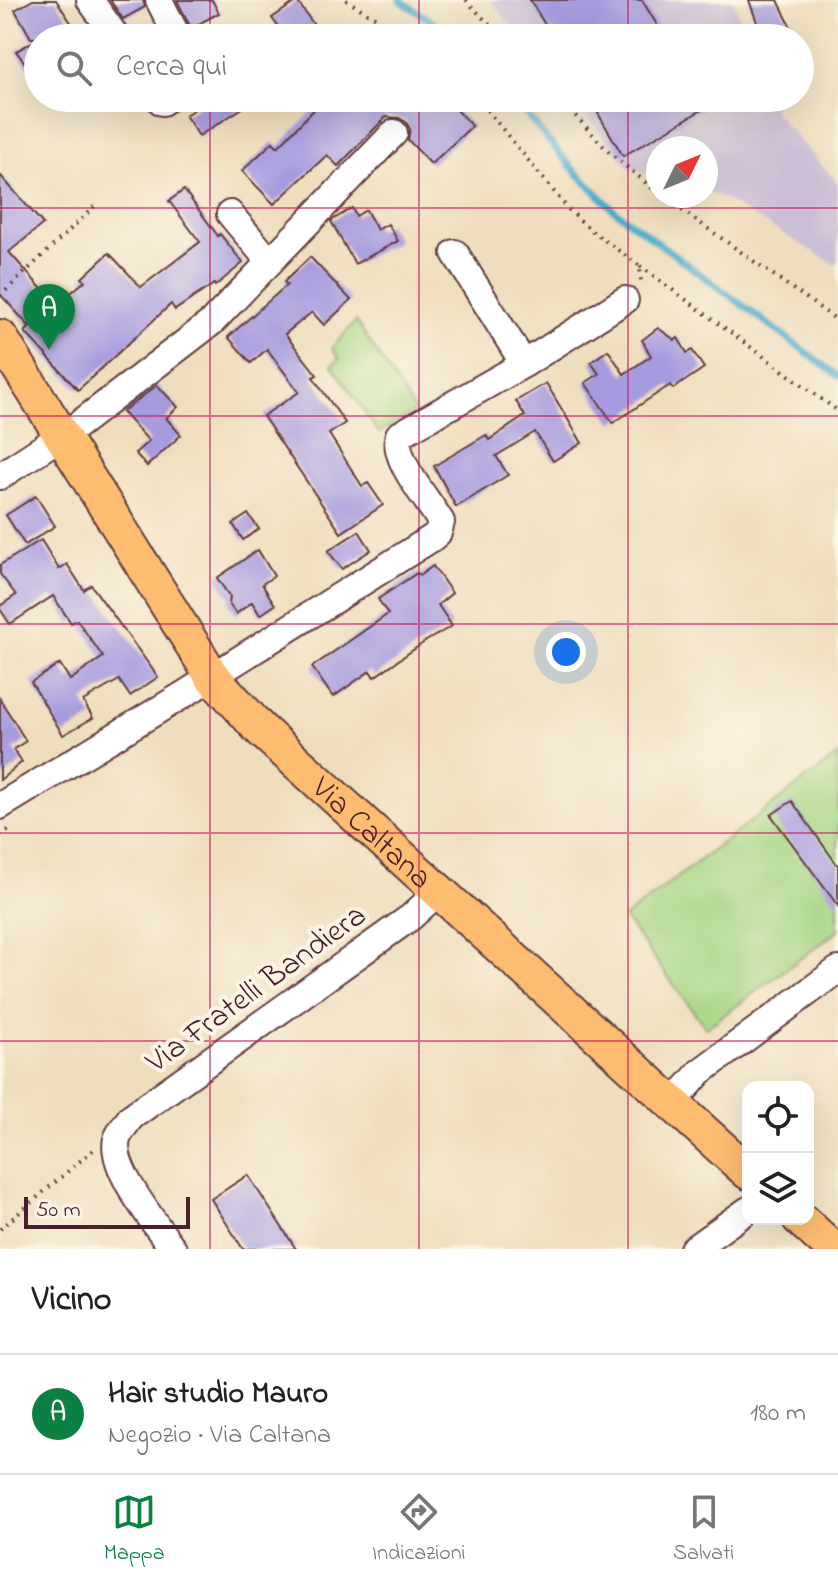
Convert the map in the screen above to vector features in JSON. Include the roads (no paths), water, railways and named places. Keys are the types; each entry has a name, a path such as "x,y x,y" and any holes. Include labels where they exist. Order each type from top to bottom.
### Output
{"main road":[{"name":"Via Caltana","path":"0,337 212,676 268,737 742,1166"},
{"path":"807,1225 833,1249"}],"street":[{"path":"90,0 107,24"},
{"path":"159,0 171,24"},
{"path":"0,476 61,436 194,337 394,133"},
{"path":"230,214 270,262"},
{"path":"455,253 524,364"},
{"path":"6,817 212,676 438,533 441,522 400,457 396,444 399,435 524,364 625,300"},
{"name":"Via Fratelli Bandiera","path":"173,1249 120,1164 116,1141 131,1117 411,917 438,892"},
{"path":"673,1103 700,1072 838,970"},
{"path":"693,1249 742,1214"}],"waterway":[{"path":"400,0 435,24"},
{"path":"524,112 573,169 614,210 838,376"}],"place":[{"name":"Hair studio Mauro","path":"49,350"}]}
